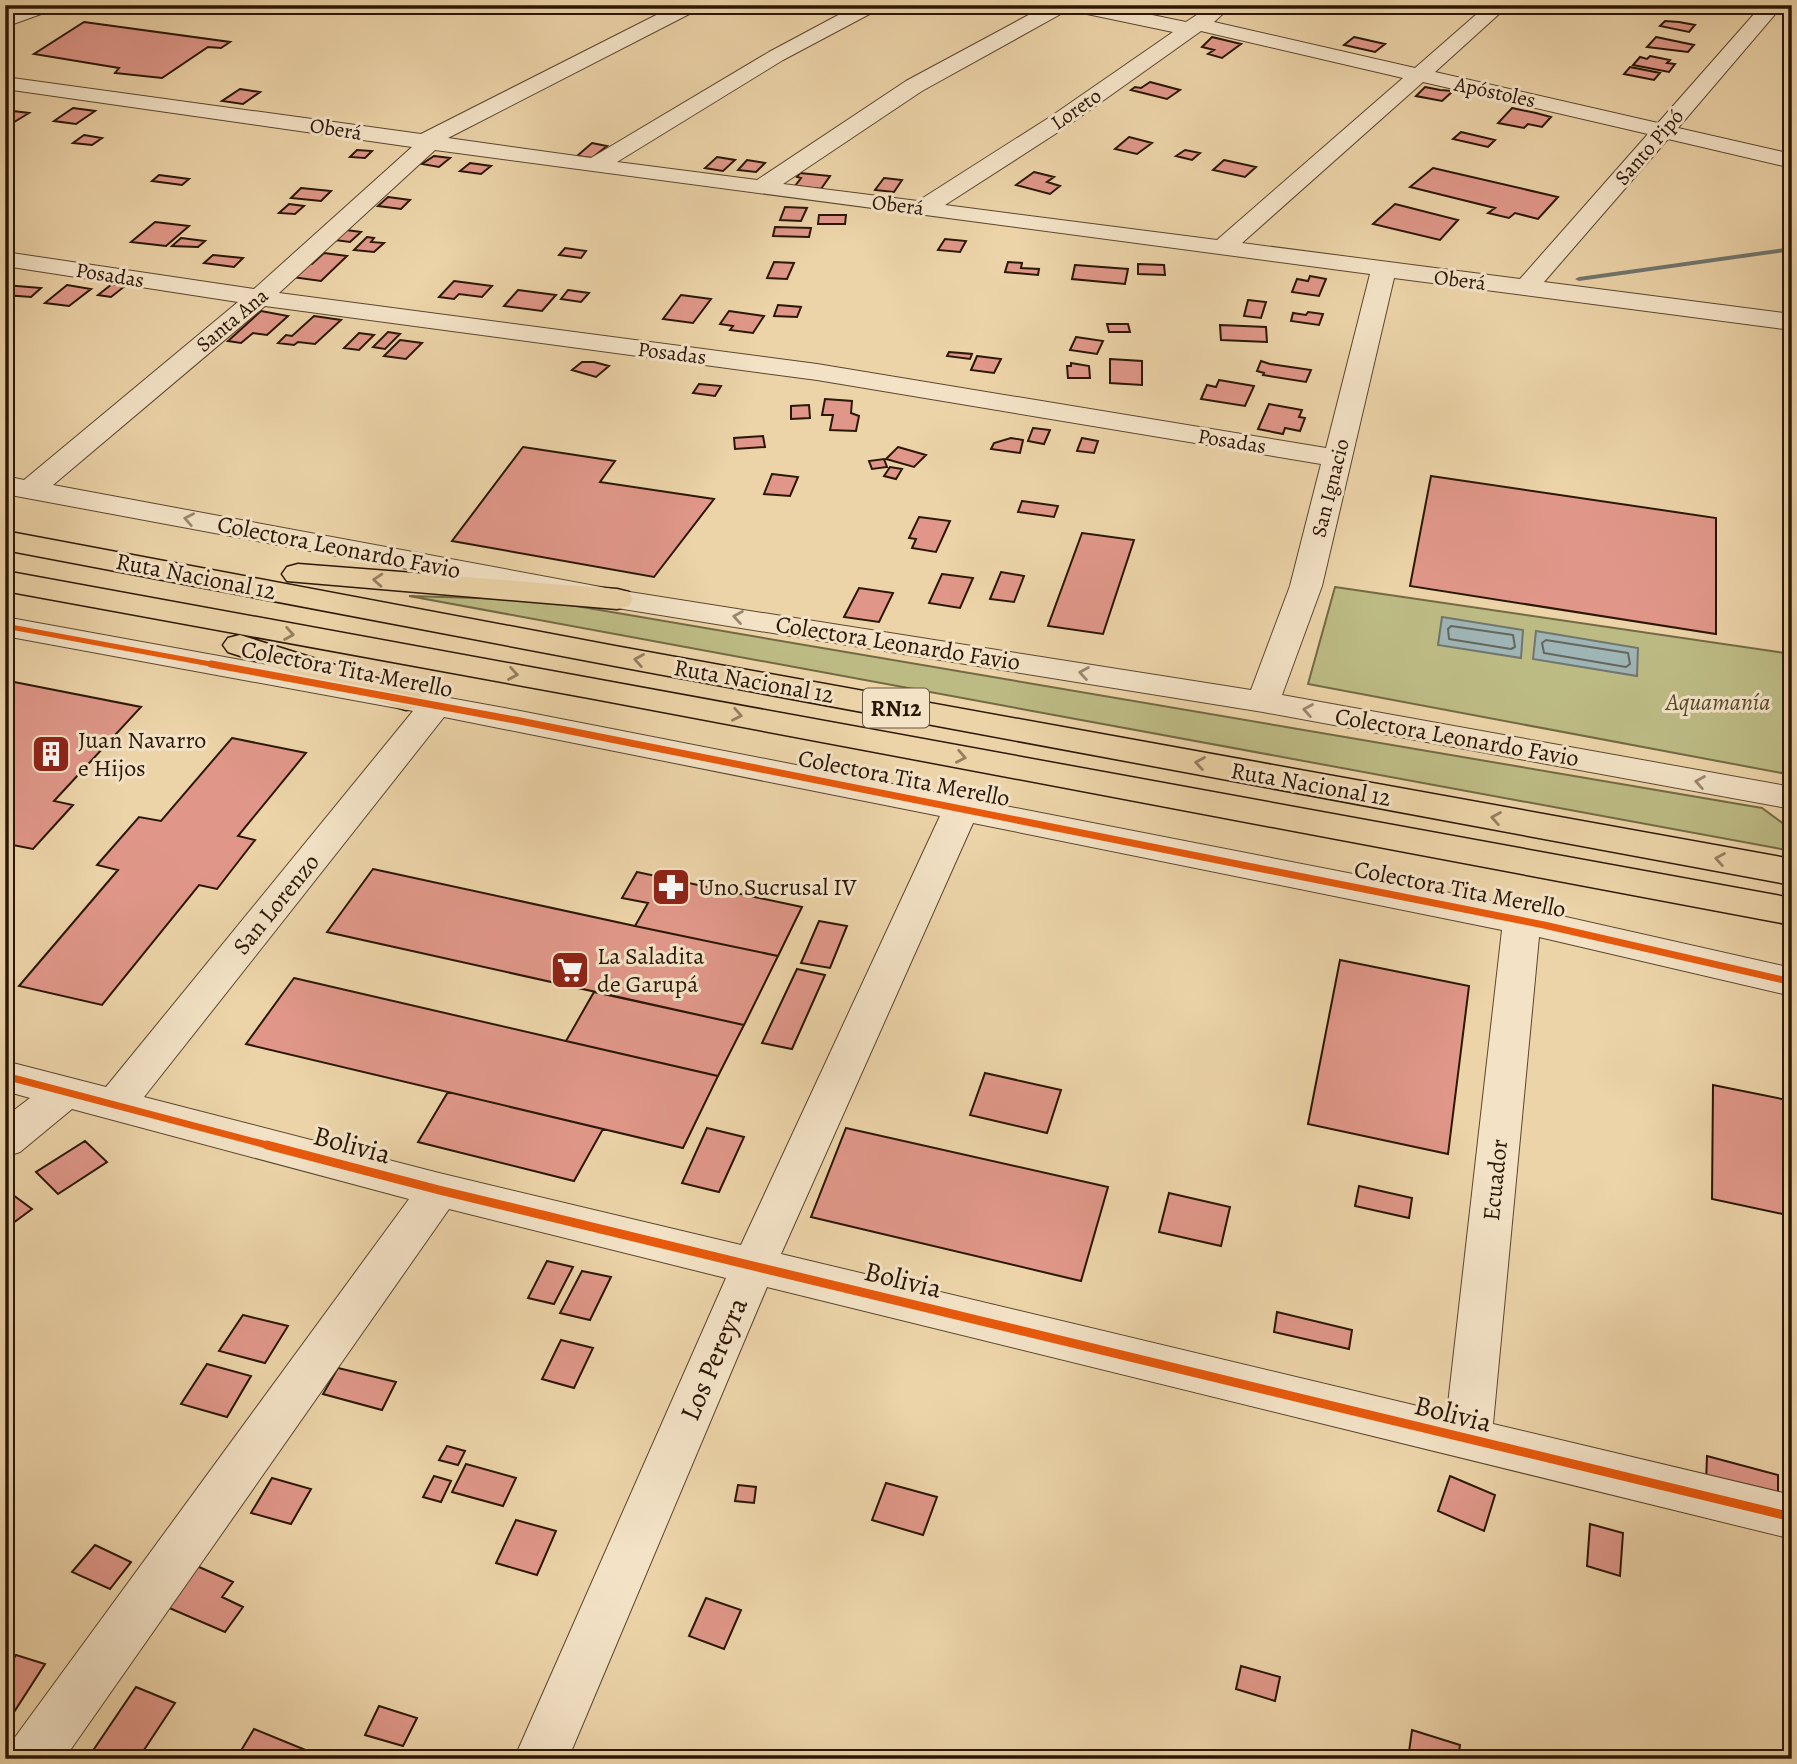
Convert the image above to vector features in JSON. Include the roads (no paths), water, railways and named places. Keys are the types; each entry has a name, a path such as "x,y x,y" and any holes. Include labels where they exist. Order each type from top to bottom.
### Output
{"highway":[{"name":"Ruta Nacional 12","path":"5,540 643,661 1790,872"},
{"path":"107,559 617,599"},
{"name":"Ruta Nacional 12","path":"5,582 589,687 1791,911"},
{"path":"98,600 421,702"}],"street":[{"path":"5,21 48,5"},
{"name":"Santa Ana","path":"18,487 259,298 426,143 692,5"},
{"path":"594,166 776,55 872,5"},
{"path":"761,188 914,86 1062,5"},
{"name":"Apóstoles","path":"1074,5 1194,26 1792,161"},
{"name":"Loreto","path":"925,208 1058,122 1224,5"},
{"path":"1222,248 1499,5"},
{"name":"Santo Pipó","path":"1525,289 1773,5"},
{"name":"Oberá","path":"5,83 594,166 1383,271 1792,322"},
{"name":"Posadas","path":"5,259 259,298 817,372 1337,458"},
{"name":"San Ignacio","path":"1263,702 1306,586 1383,271"},
{"name":"Colectora Leonardo Favio","path":"18,487 617,599 1263,702 1792,798"},
{"name":"Colectora Tita Merello","path":"5,626 421,702 1522,920 1792,982"},
{"name":"San Lorenzo","path":"116,1103 421,702"},
{"name":"Los Pereyra","path":"541,1759 754,1265 961,809"},
{"name":"Ecuador","path":"1468,1439 1522,920"},
{"name":"Bolivia","path":"5,1076 439,1190 1792,1517"},
{"path":"5,1141 66,1091"},
{"path":"32,1759 439,1190"}],"water":[{"path":"1442,617 1523,630 1521,658 1438,645"},
{"path":"1536,631 1638,648 1637,676 1533,659"}],"waterway":[{"path":"1579,279 1792,249"}],"place":[{"name":"Juan Navarro e Hijos","path":"51,754"},
{"name":"Uno Sucrusal IV","path":"671,887"},
{"name":"La Saladita de Garupá","path":"570,970"}],"park label":[{"name":"Aquamanía","path":"1718,702"}]}
